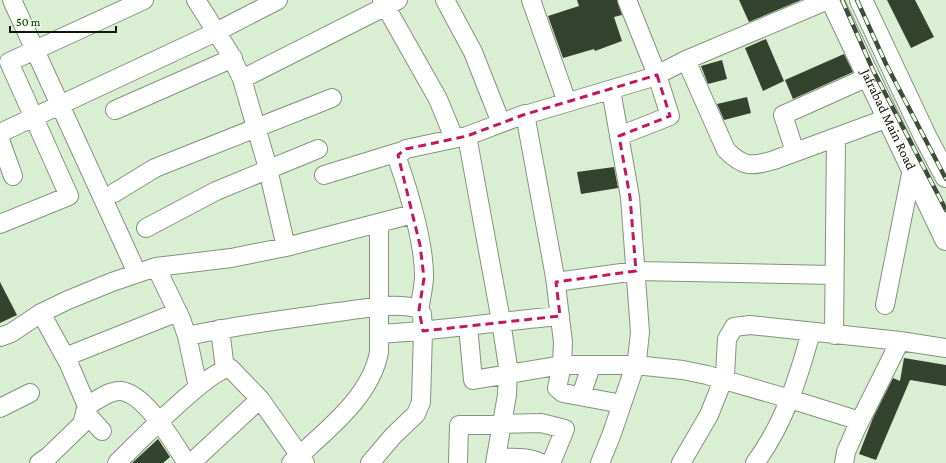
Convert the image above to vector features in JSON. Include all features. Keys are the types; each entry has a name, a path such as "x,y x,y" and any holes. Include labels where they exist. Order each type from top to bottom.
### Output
{"main road":[{"name":"Jafrabad Main Road","path":"832,0 946,239"},
{"name":"Jafrabad Main Road","path":"861,0 925,136 946,176"}],"street":[{"path":"12,0 61,104 137,273"},
{"path":"0,224 69,196 9,62 144,0"},
{"path":"196,0 233,58 242,79 268,169 286,247"},
{"path":"0,132 216,32 278,0"},
{"path":"445,0 473,52 501,123"},
{"path":"531,0 567,102"},
{"path":"619,136 670,116 627,0"},
{"path":"324,175 402,151 461,137 525,115 611,90 656,75 686,60 828,0"},
{"path":"242,79 389,2 438,99 461,137 501,321 508,374 507,395 496,461 519,458 534,460 540,463"},
{"path":"115,110 233,58"},
{"path":"686,60 726,150 735,159 744,164 758,165 888,118"},
{"path":"795,152 783,115 868,77"},
{"path":"600,463 635,366 640,332 630,197 611,90"},
{"path":"114,193 155,168 332,98"},
{"path":"525,115 556,282 560,316 563,342 562,365 557,388 563,393 622,404"},
{"path":"834,335 836,137"},
{"path":"0,140 13,176"},
{"path":"146,228 216,191 318,149"},
{"path":"370,463 393,436 416,414 421,402 423,331 422,314 419,310 424,278 420,245 398,158 402,151"},
{"path":"886,305 912,169"},
{"path":"0,337 11,333 41,312 112,282 156,267 231,258 286,247 413,214"},
{"path":"117,463 198,387 225,369 230,368 234,370 260,399 298,461 349,408 366,384 377,363 380,334 379,222"},
{"path":"156,267 178,312 187,336 198,387"},
{"path":"556,282 636,271 834,275"},
{"path":"187,336 220,329 380,307 403,306 419,310"},
{"path":"41,312 65,357 86,409 102,431"},
{"path":"65,357 178,312"},
{"path":"380,334 423,331 501,321 560,316"},
{"path":"681,463 709,415 723,379 727,339 734,327 750,325 900,341 946,348"},
{"path":"468,326 473,380 562,365 635,366 683,370 723,379 790,398 860,421"},
{"path":"220,329 225,369"},
{"path":"755,463 782,420 811,332"},
{"path":"842,459 900,341"},
{"path":"581,396 591,366"},
{"path":"39,463 72,436 82,424 86,409 111,393 120,391 129,394 143,404 159,422 188,463"},
{"path":"0,408 30,394"},
{"path":"192,463 260,399"},
{"path":"458,463 459,425 503,423 541,423 565,429 551,463"}],"highlighted area":[{"path":"657,75 670,116 619,136 630,197 636,271 556,282 560,316 423,331 419,310 424,278 420,245 398,155 406,149 467,136 523,115"}],"building":[{"path":"577,0 617,0 622,15 614,17 622,41 595,51 594,49 563,58 548,16 579,6"},
{"path":"739,0 801,0 749,22"},
{"path":"887,0 915,0 934,37 911,48"},
{"path":"766,39 784,81 763,91 745,48"},
{"path":"844,54 853,72 793,99 785,80"},
{"path":"722,60 727,79 708,84 701,66"},
{"path":"747,97 751,113 724,120 717,104"},
{"path":"614,167 618,188 581,194 577,172"},
{"path":"0,282 17,315 0,323"},
{"path":"904,358 946,365 946,386 910,380 876,460 859,454 873,418 893,378 900,381"},
{"path":"158,439 170,457 163,463 132,463"}],"railway":[{"path":"842,0 873,70 946,210"},
{"path":"857,0 886,64 946,179"}]}
